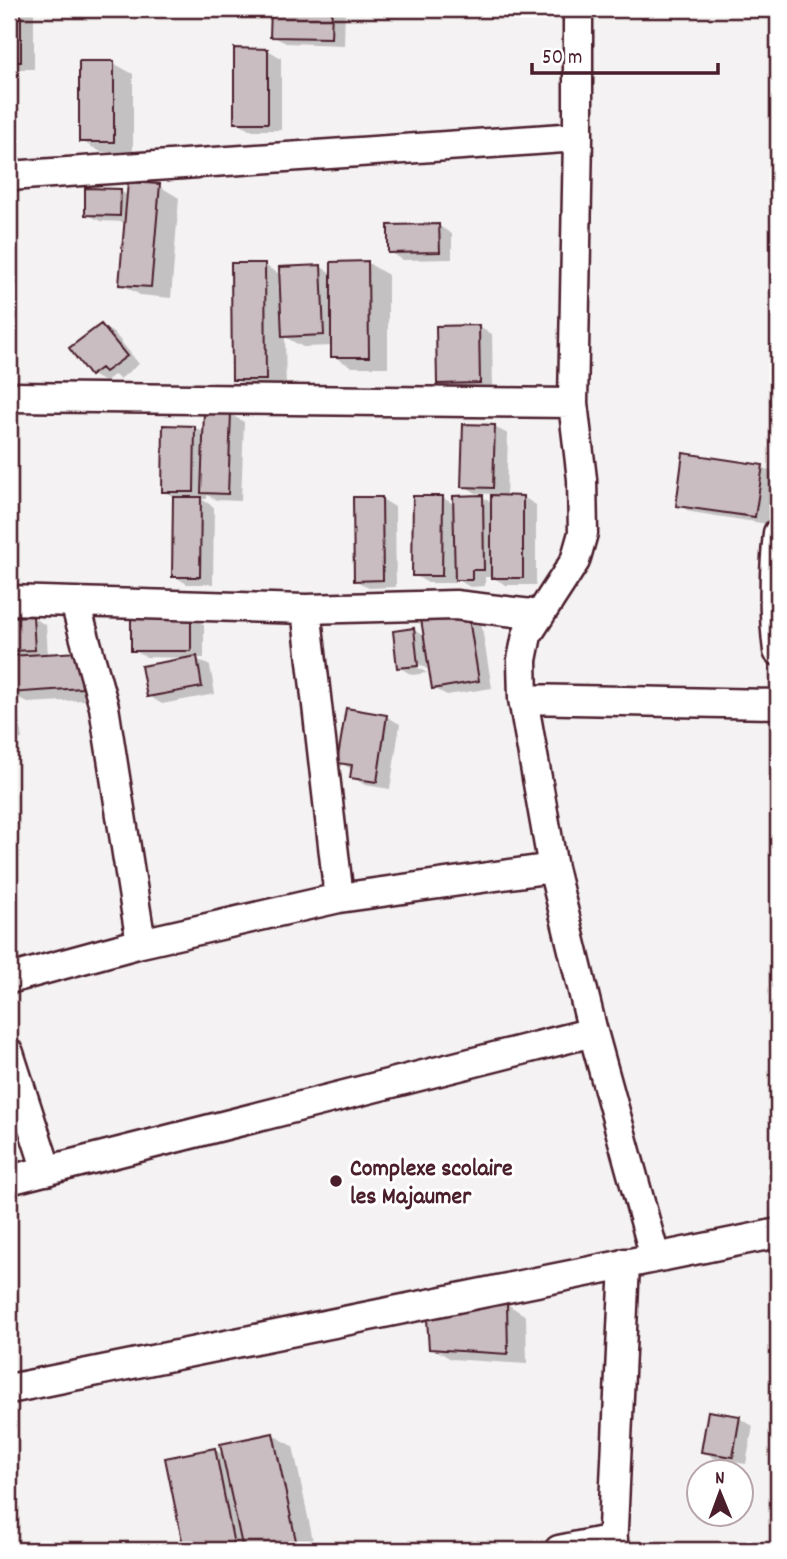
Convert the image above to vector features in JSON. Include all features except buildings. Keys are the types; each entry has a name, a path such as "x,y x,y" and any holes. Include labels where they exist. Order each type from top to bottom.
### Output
{"street":[{"path":"578,9 573,403 582,479 583,533 575,561 527,635 522,660 523,699 553,868 593,1032 655,1256"},
{"path":"9,176 578,137"},
{"path":"9,397 573,403"},
{"path":"778,533 778,651"},
{"path":"9,600 306,609 455,605 540,615"},
{"path":"75,603 104,707 141,943"},
{"path":"306,609 339,898"},
{"path":"523,699 778,704"},
{"path":"9,979 141,943 339,898 553,868"},
{"path":"9,1180 593,1032"},
{"path":"9,1053 47,1171"},
{"path":"9,1389 778,1233"},
{"path":"559,1550 612,1545 625,1263"}],"place":[{"name":"Complexe scolaire les Majaumer","path":"336,1181"}]}
